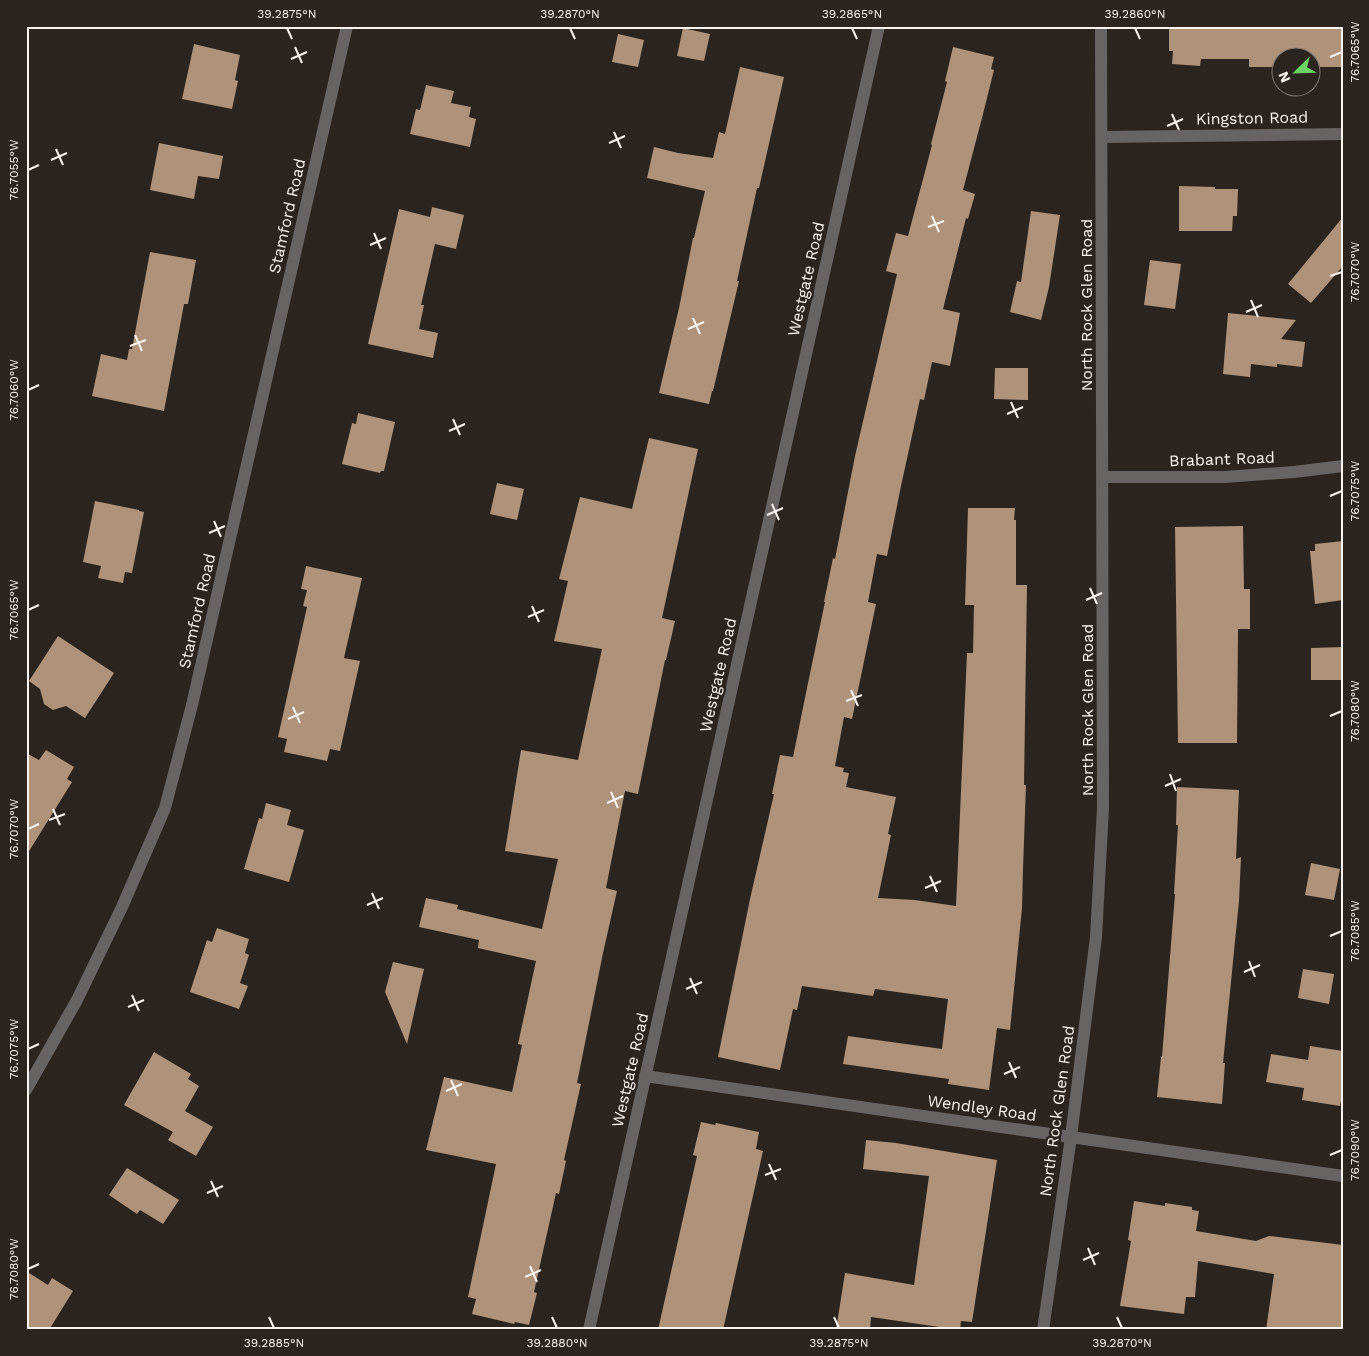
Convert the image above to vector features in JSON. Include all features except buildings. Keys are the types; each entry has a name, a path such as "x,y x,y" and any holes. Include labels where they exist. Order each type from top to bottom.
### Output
{"street":[{"name":"Stamford Road","path":"26,1090 77,1000 122,907 165,808 192,705 346,26"},
{"name":"Westgate Road","path":"588,1330 879,26"},
{"name":"North Rock Glen Road","path":"1043,1330 1071,1137 1096,937 1103,808 1101,26"},
{"name":"Kingston Road","path":"1102,137 1343,134"},
{"name":"Brabant Road","path":"1102,477 1225,477 1343,466"},
{"name":"Wendley Road","path":"646,1076 1343,1176"}]}
